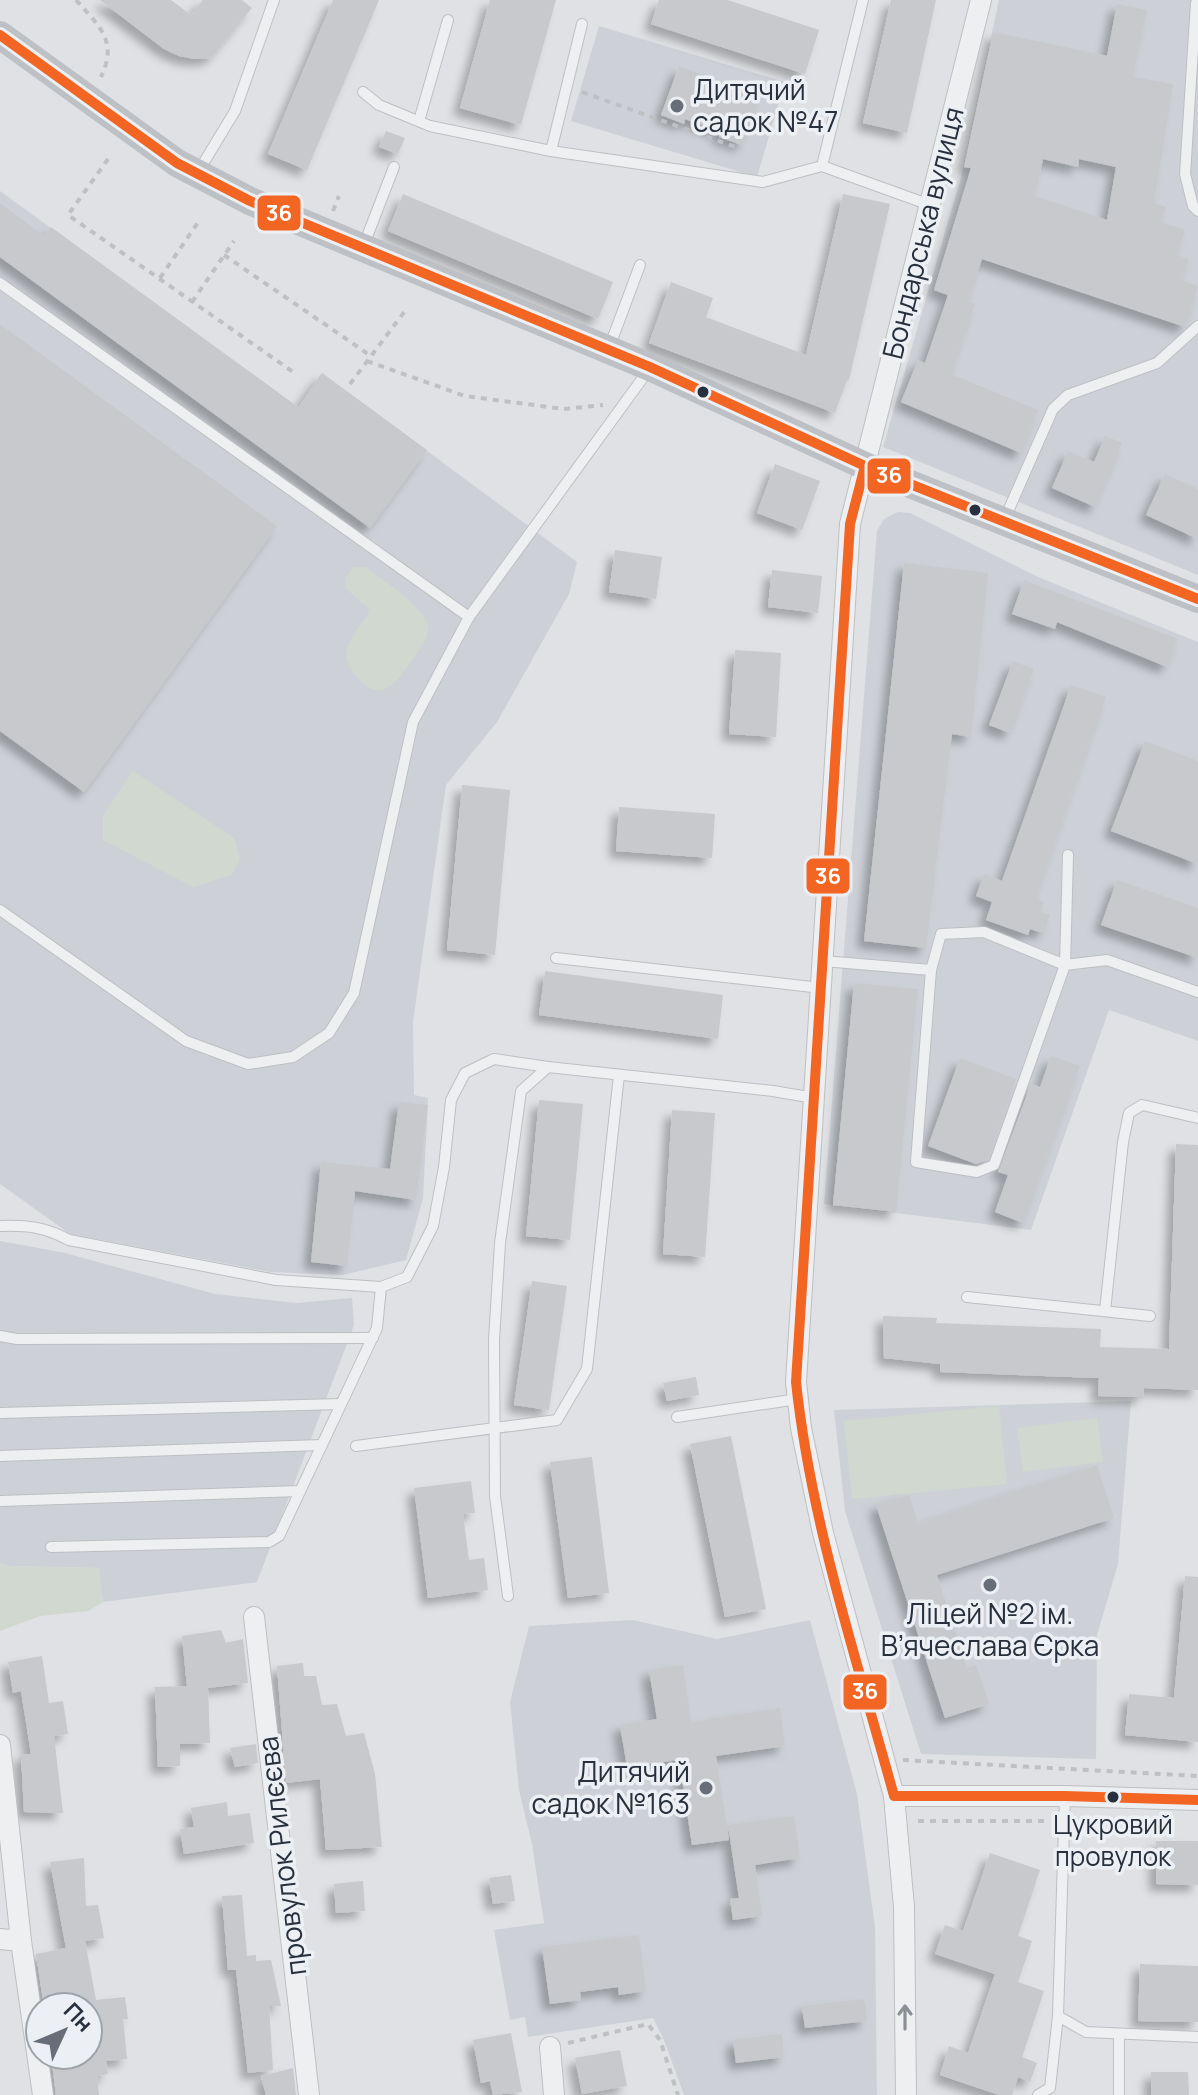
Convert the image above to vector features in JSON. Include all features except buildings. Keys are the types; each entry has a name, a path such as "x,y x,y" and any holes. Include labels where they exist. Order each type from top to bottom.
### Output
{"main road":[{"path":"0,35 177,163 250,201 650,367 865,466 1198,599"}],"street":[{"name":"Бондарська вулиця","path":"906,2095 904,1907 894,1796 823,1533 801,1428 796,1382 850,524 981,0"},
{"name":"провулок Рилєєва","path":"254,1617 309,2095"},
{"path":"0,1745 21,1941 43,2095"},
{"path":"894,1796 1198,1800"},
{"path":"0,1939 21,1941"},
{"path":"550,2047 554,2095"}],"lane":[{"path":"197,174 235,111 274,0"},
{"path":"822,166 863,0"},
{"path":"1196,3 1196,54 1185,174 1193,206 1198,211"},
{"path":"419,121 448,20"},
{"path":"551,151 582,24"},
{"path":"363,92 379,105 419,121 551,151 763,182 822,166 930,205"},
{"path":"363,247 394,167"},
{"path":"608,350 640,265"},
{"path":"0,283 469,617"},
{"path":"1004,521 1053,409 1060,401 1068,395 1157,363 1198,326"},
{"path":"0,910 186,1041 248,1064 293,1057 329,1033 354,993 413,722 469,617 650,367"},
{"path":"1068,855 1065,965 994,1165 977,1172 916,1162 931,970 941,934 984,932 1065,965 1107,960 1198,992"},
{"path":"556,958 821,988"},
{"path":"823,961 931,970"},
{"path":"0,1226 29,1225 50,1230 69,1240 276,1280 381,1287 407,1277 433,1226 444,1167 451,1100 465,1073 494,1059 814,1098"},
{"path":"508,1596 495,1496 494,1340 500,1243 521,1091 548,1067"},
{"path":"356,1446 557,1420 587,1369 619,1075"},
{"path":"1105,1311 1123,1142 1129,1113 1142,1105 1198,1118"},
{"path":"51,1547 269,1542 279,1536 373,1338 377,1328 381,1287"},
{"path":"967,1297 1150,1316"},
{"path":"0,1336 17,1339 373,1338"},
{"path":"677,1417 798,1399"},
{"path":"0,1413 341,1404"},
{"path":"0,1456 322,1445"},
{"path":"0,1501 300,1491"},
{"path":"1038,2095 1050,2088 1058,2016 1065,1796"},
{"path":"1058,2016 1086,2032 1198,2037"},
{"path":"1119,2035 1119,2095"}],"path":[{"path":"76,0 103,31 109,59 101,77"},
{"path":"567,86 738,148"},
{"path":"108,159 68,215 296,374"},
{"path":"336,202 339,196"},
{"path":"159,279 199,221"},
{"path":"192,302 234,241"},
{"path":"224,255 369,358 465,396 564,409 625,402"},
{"path":"350,384 405,311"},
{"path":"901,1760 1198,1776"},
{"path":"550,2047 648,2024 660,2040 678,2095"}],"shaded area":[{"path":"999,0 1198,0 1198,575 883,447 961,177"},
{"name":"Дитячий садок №47","path":"599,26 785,82 757,177 571,121"},
{"path":"0,191 297,407 322,373 577,562 569,594 497,722 446,785 413,1022 414,1095 428,1098 423,1198 406,1260 343,1275 270,1272 70,1234 0,1184"},
{"path":"898,512 910,513 1038,577 1198,642 1198,1041 1109,1010 1031,1230 824,1204 877,531 884,519"},
{"path":"353,567 366,567 391,586 419,610 428,626 425,640 406,668 394,683 380,690 365,685 346,659 350,642 370,610 345,588 346,578"},
{"path":"133,771 234,838 240,859 232,875 193,887 103,840 103,816"},
{"path":"0,1241 65,1253 215,1294 296,1303 352,1298 354,1325 257,1582 103,1602 98,1568 9,1566 0,1563"},
{"name":"Ліцей №2 ім. В’ячеслава Єрка","path":"1131,1401 1118,1564 1097,1635 1096,1759 921,1754 845,1511 834,1410"},
{"path":"999,1406 1007,1484 852,1499 844,1421"},
{"path":"1097,1418 1103,1462 1023,1472 1017,1428"},
{"path":"0,1563 9,1566 99,1568 103,1602 88,1611 40,1616 0,1631"},
{"path":"633,1620 717,1639 810,1620 857,1794 875,1927 877,2095 684,2095 653,2018 528,2037 525,2017 510,2020 494,1930 544,1923 532,1844 519,1790 510,1702 529,1626"}],"transit line":[{"name":"36","path":"0,35 177,163 250,201 650,367 865,466 1198,599"},
{"name":"36","path":"865,466 850,524 796,1382 812,1487 824,1539 894,1796 1198,1800"}],"place":[{"name":"Дитячий садок №47","path":"677,106"},
{"name":"Ліцей №2 ім. В’ячеслава Єрка","path":"990,1585"},
{"name":"Дитячий садок №163","path":"706,1788"},
{"name":"Цукровий провулок","path":"1113,1797"}]}
